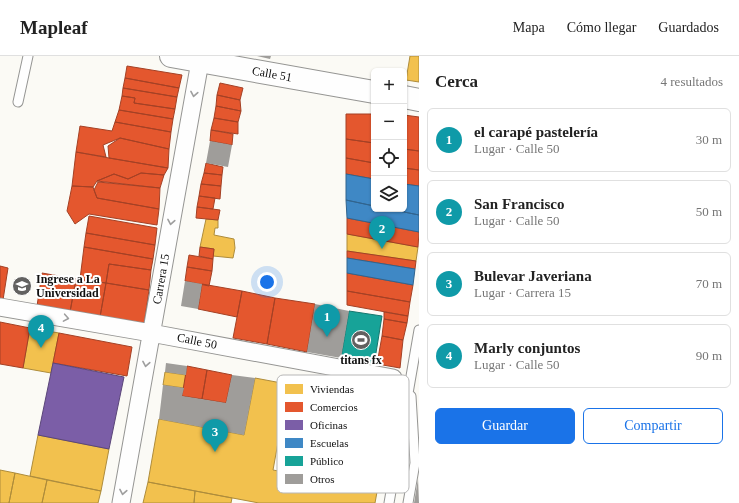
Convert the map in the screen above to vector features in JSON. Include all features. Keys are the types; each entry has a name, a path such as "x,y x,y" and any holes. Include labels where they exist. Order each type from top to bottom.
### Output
{"street":[{"name":"Calle 51","path":"171,56 200,59 371,91"},
{"name":"Carrera 15","path":"121,503 200,59"},
{"path":"407,98 419,100"},
{"name":"Calle 50","path":"0,307 151,333 377,375"}],"lane":[{"path":"18,102 28,56"},
{"path":"409,386 419,330"},
{"path":"408,503 415,463 410,380"},
{"path":"389,503 391,493"}],"building: Viviendas":[{"path":"410,56 419,56 419,82 407,80"},
{"path":"206,219 218,220 218,228 215,228 214,235 234,239 235,248 233,258 213,256 214,249 200,247"},
{"path":"347,234 418,247 416,261 347,251"},
{"path":"30,328 59,333 51,373 23,368"},
{"path":"165,372 186,375 184,388 163,385"},
{"path":"255,378 277,382 277,448 273,470 277,471 277,493 377,493 375,503 259,503 148,482 159,419 244,435"},
{"path":"38,435 109,449 101,491 30,476"},
{"path":"0,470 15,473 9,503 0,503"},
{"path":"15,473 47,480 42,503 9,503"},
{"path":"47,480 101,491 98,503 42,503"},
{"path":"148,482 195,491 194,503 143,503"},
{"path":"195,491 232,498 231,503 194,503"}],"building: Comercios":[{"path":"127,66 182,75 179,88 125,78"},
{"path":"125,78 179,88 177,97 123,88"},
{"path":"220,83 243,88 240,100 217,95"},
{"path":"123,88 177,97 175,109 134,103 135,98 122,96"},
{"path":"217,95 240,100 241,111 216,106"},
{"path":"122,96 135,98 134,103 175,109 173,119 119,110"},
{"path":"216,106 241,111 238,122 214,118"},
{"path":"119,110 173,119 171,132 115,122"},
{"path":"346,114 371,114 371,143 346,139"},
{"path":"407,115 419,117 419,151 407,149"},
{"path":"214,118 238,122 238,134 211,130"},
{"path":"115,122 171,132 169,149 120,138 103,145 106,157 76,152 80,126 112,131"},
{"path":"211,130 233,134 232,145 210,141"},
{"path":"120,138 169,149 168,168 109,158 108,146"},
{"path":"346,139 371,143 371,162 346,158"},
{"path":"407,149 419,151 419,170 407,168"},
{"path":"76,152 168,168 164,175 141,173 128,179 114,174 97,181 93,187 72,186"},
{"path":"346,158 371,162 371,178 346,174"},
{"path":"206,163 223,167 222,175 204,173"},
{"path":"407,168 419,170 419,186 407,184"},
{"path":"141,173 164,175 160,188 97,181 114,174 128,179"},
{"path":"204,173 222,175 221,186 201,184"},
{"path":"98,182 160,188 159,209 97,198 94,190"},
{"path":"201,184 221,186 220,199 199,196"},
{"path":"72,186 93,187 97,198 159,209 157,225 89,214 75,224 67,211"},
{"path":"199,196 215,198 213,209 197,207"},
{"path":"197,207 220,210 218,220 196,218"},
{"path":"89,216 157,228 155,245 86,233"},
{"path":"347,218 419,232 418,247 347,234"},
{"path":"86,233 155,245 153,259 84,247"},
{"path":"84,247 153,259 151,270 109,264 106,283 80,279"},
{"path":"200,247 214,249 213,259 199,256"},
{"path":"347,251 416,261 415,269 347,258"},
{"path":"189,255 213,259 212,271 187,267"},
{"path":"109,264 151,270 149,290 106,283"},
{"path":"0,266 8,268 3,300 0,299"},
{"path":"187,267 212,271 209,286 185,281"},
{"path":"42,273 76,279 70,312 37,306"},
{"path":"347,273 413,285 410,302 347,291"},
{"path":"76,279 106,283 100,317 70,312"},
{"path":"106,283 149,290 144,325 100,317"},
{"path":"202,284 242,291 237,317 198,309"},
{"path":"242,291 275,298 267,344 233,338"},
{"path":"347,291 410,302 408,316 347,305"},
{"path":"275,298 315,304 307,352 267,344"},
{"path":"384,312 408,316 407,323 384,319"},
{"path":"384,319 407,323 403,340 382,336"},
{"path":"0,322 30,328 23,368 0,364"},
{"path":"59,333 132,347 127,376 53,363"},
{"path":"382,336 403,340 400,368 377,364"},
{"path":"187,366 207,370 202,399 182,396"},
{"path":"207,370 232,375 226,403 202,399"}],"building: Oficinas":[{"path":"53,363 124,377 109,449 38,435"}],"building: Escuelas":[{"path":"346,174 371,178 371,205 346,200"},
{"path":"407,184 419,186 419,215 404,212 407,212"},
{"path":"346,200 371,205 371,212 404,212 419,215 419,232 347,218"},
{"path":"347,258 415,269 413,285 347,273"}],"building: Público":[{"name":"titans fx","path":"349,311 382,316 374,365 341,358"}],"building: Otros":[{"path":"257,56 271,56 270,59"},
{"path":"210,141 232,145 228,167 206,163"},
{"path":"185,281 202,284 198,309 181,306"},
{"path":"315,304 349,311 341,358 307,352"},
{"path":"166,363 187,366 186,375 165,372"},
{"path":"232,375 255,378 244,435 159,419 163,385 184,388 182,396 226,403"},
{"path":"418,479 419,503 414,503"}],"place":[{"name":"San Francisco","path":"382,249"},
{"name":"Ingrese a La Universidad","path":"22,286"},
{"name":"el carapé pastelería","path":"327,337"},
{"name":"titans fx","path":"361,340"},
{"name":"Marly conjuntos","path":"41,348"},
{"name":"Bulevar Javeriana","path":"215,452"}]}
